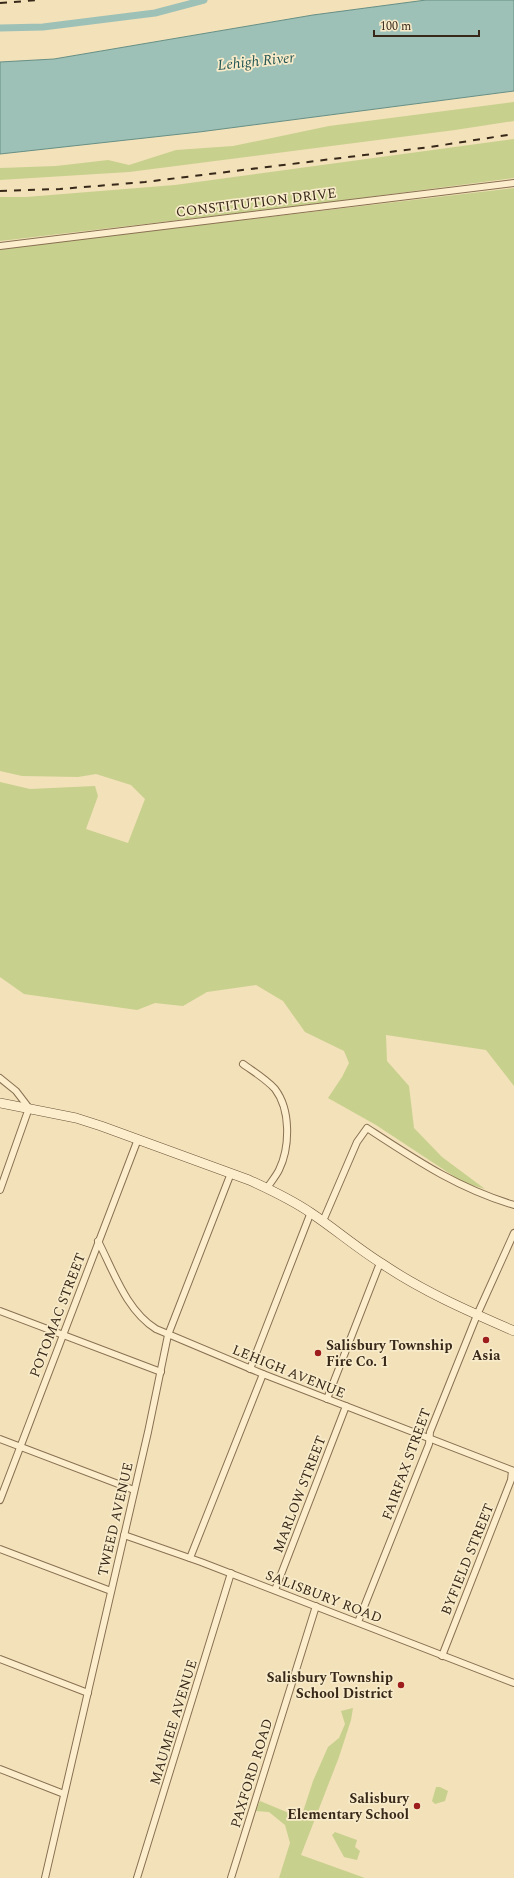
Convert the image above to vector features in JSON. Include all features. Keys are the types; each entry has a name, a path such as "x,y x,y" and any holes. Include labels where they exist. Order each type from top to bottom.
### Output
{"main road":[{"path":"0,1103 76,1118 231,1173 267,1188 310,1212 380,1263 416,1285 477,1315 514,1331"}],"street":[{"name":"CONSTITUTION DRIVE","path":"0,246 514,183"},
{"path":"243,1064 268,1082 275,1089 280,1096 285,1112 286,1140 284,1157 279,1169 267,1188"},
{"path":"0,1078 16,1091 29,1108 0,1190"},
{"path":"323,1221 357,1142 367,1128 442,1176 466,1188 514,1205"},
{"name":"POTOMAC STREET","path":"0,1500 138,1139"},
{"name":"TWEED AVENUE","path":"45,1878 161,1372 168,1335 231,1173"},
{"path":"250,1369 310,1212"},
{"name":"FAIRFAX STREET","path":"358,1622 429,1444 430,1432 477,1315 514,1233"},
{"name":"LEHIGH AVENUE","path":"98,1241 133,1309 147,1324 168,1335 250,1369 513,1471"},
{"path":"327,1399 380,1263"},
{"path":"0,1311 161,1372"},
{"path":"190,1558 263,1374"},
{"name":"MARLOW STREET","path":"275,1590 346,1406"},
{"path":"0,1439 134,1490"},
{"name":"BYFIELD STREET","path":"442,1656 511,1480 513,1471"},
{"name":"SALISBURY ROAD","path":"124,1535 231,1573 514,1683"},
{"path":"0,1549 111,1591"},
{"name":"MAUMEE AVENUE","path":"137,1878 231,1573"},
{"name":"PAXFORD ROAD","path":"231,1878 316,1606"},
{"path":"0,1659 88,1693"},
{"path":"0,1769 64,1794"}],"green space":[{"path":"514,102 514,121 455,130 129,172 0,180 0,168 56,166 108,160 129,165 176,150 233,146 329,126"},
{"path":"514,139 514,178 323,203 0,241 0,197 26,197 175,185"},
{"path":"514,188 514,1086 486,1050 386,1035 387,1061 409,1086 414,1128 442,1157 485,1189 464,1183 376,1125 328,1098 342,1077 349,1063 344,1051 305,1032 283,1001 256,985 207,992 183,1006 155,1003 137,1010 24,994 0,977 0,782 30,789 95,786 98,796 86,829 128,843 145,799 131,785 96,774 78,777 22,776 0,771 0,249"},
{"path":"353,1708 351,1720 339,1757 301,1855 365,1878 279,1878 290,1843 285,1825 269,1812 255,1811 260,1801 301,1818 313,1781 328,1747 339,1738 345,1724 341,1711"},
{"path":"436,1787 440,1787 448,1791 445,1801 435,1804 432,1801"},
{"path":"335,1832 357,1840 355,1847 360,1851 357,1860 344,1857 332,1835"}],"water":[{"name":"Lehigh River","path":"426,0 514,0 514,91 199,132 0,154 0,62 54,59 313,15"}],"waterway":[{"path":"0,28 43,27 155,13 204,0"}],"railway":[{"path":"0,3 39,0"},
{"path":"0,191 60,189 145,182 430,147 514,134"}],"place":[{"name":"Asia","path":"486,1340"},
{"name":"Salisbury Township Fire Co. 1","path":"318,1353"},
{"name":"Salisbury Township School District","path":"401,1685"},
{"name":"Salisbury Elementary School","path":"417,1806"}]}
